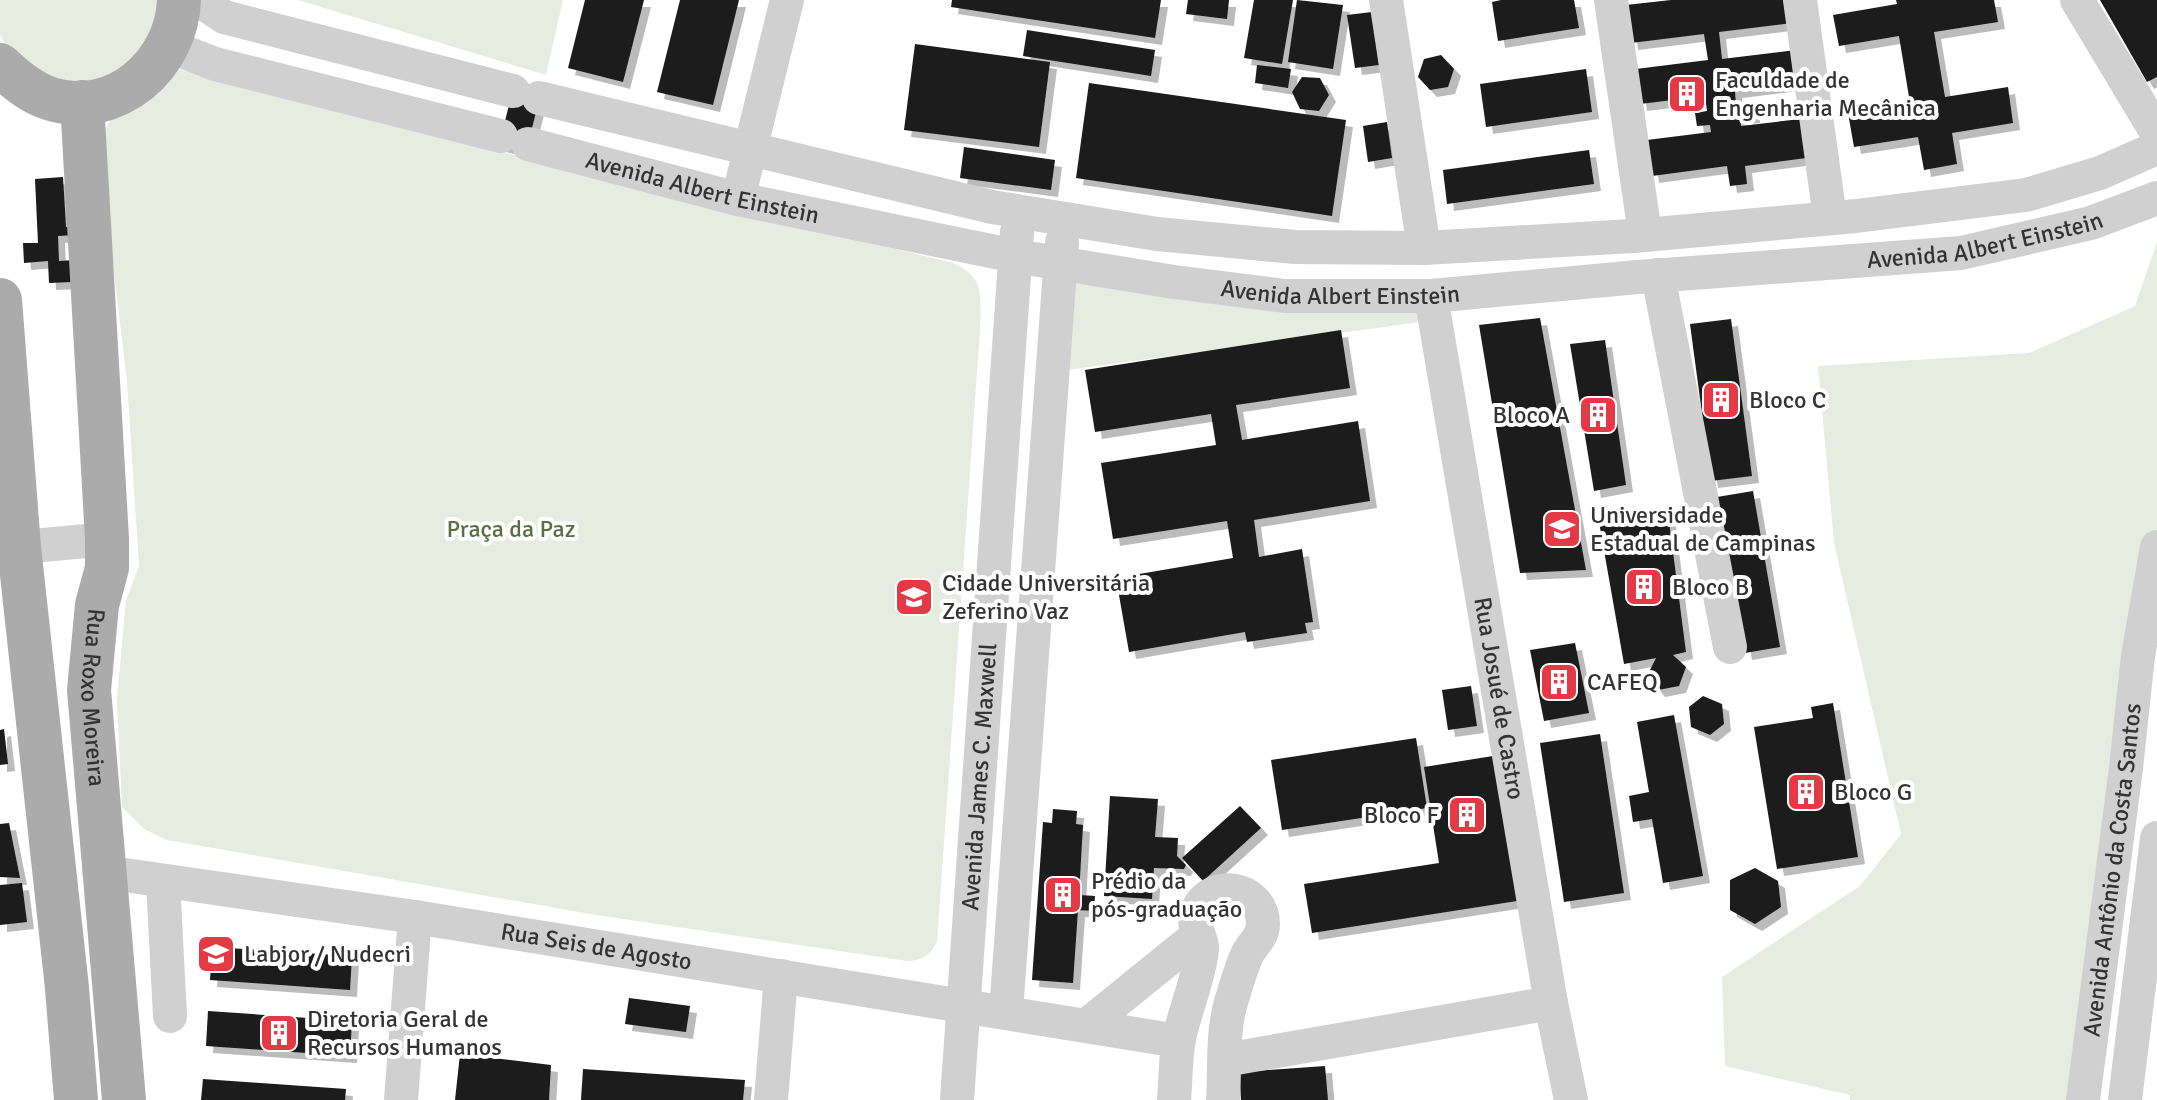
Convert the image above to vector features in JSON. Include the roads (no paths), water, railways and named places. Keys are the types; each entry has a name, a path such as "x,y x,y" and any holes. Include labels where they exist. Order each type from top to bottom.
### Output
{"main road":[{"path":"0,65 17,81 51,99 82,102 103,99 142,80 157,64 169,46 178,17 179,0"},
{"name":"Rua Roxo Moreira","path":"82,102 107,539 107,568 97,605 89,690 124,1100"},
{"path":"0,300 10,548 66,973 76,1100"}],"street":[{"name":"Avenida Albert Einstein","path":"199,0 224,17 750,150 1019,212 1157,234 1295,247 1424,248 1830,218 2026,195 2100,173 2157,148"},
{"path":"738,199 787,0"},
{"path":"1386,0 1424,248"},
{"path":"1611,0 1645,234"},
{"path":"1800,0 1830,218"},
{"path":"2077,0 2157,133"},
{"name":"Avenida Albert Einstein","path":"169,46 215,64 738,199 1015,256 1174,282 1285,296 1431,296 1658,275 1961,253 2091,223 2154,197"},
{"name":"Avenida James C. Maxwell","path":"957,1100 1019,212"},
{"name":"Avenida James C. Maxwell","path":"1006,1012 1064,219"},
{"path":"1658,275 1730,647"},
{"name":"Rua Josué de Castro","path":"1431,296 1551,1003 1571,1100"},
{"path":"10,548 107,539"},
{"name":"Avenida Antônio da Costa Santos","path":"2083,1100 2138,656 2157,547"},
{"name":"Avenida Antônio da Costa Santos","path":"2125,1100 2153,893 2157,838"},
{"name":"Rua Seis de Agosto","path":"104,872 415,917 1178,1041"},
{"path":"163,881 170,1016"},
{"path":"1174,1100 1178,1041 1200,941 1195,917 1207,897 1217,891 1233,889 1245,893 1254,901 1261,911 1263,923 1262,933 1248,952 1230,1006 1223,1100"},
{"path":"401,1100 415,917"},
{"path":"1087,1025 1200,941"},
{"path":"771,1100 781,976"},
{"path":"1225,1060 1551,1003"}],"place":[{"name":"Faculdade de Engenharia Mecânica","path":"1687,94"},
{"name":"Bloco C","path":"1721,400"},
{"name":"Bloco A","path":"1598,415"},
{"name":"Universidade Estadual de Campinas","path":"1562,529"},
{"name":"Bloco B","path":"1644,587"},
{"name":"Cidade Universitária Zeferino Vaz","path":"914,597"},
{"name":"CAFEQ","path":"1559,682"},
{"name":"Bloco G","path":"1806,792"},
{"name":"Bloco F","path":"1467,815"},
{"name":"Prédio da pós-graduação","path":"1063,895"},
{"name":"Labjor / Nudecri","path":"216,954"},
{"name":"Diretoria Geral de Recursos Humanos","path":"279,1033"}],"park label":[{"name":"Praça da Paz","path":"511,529"}]}
